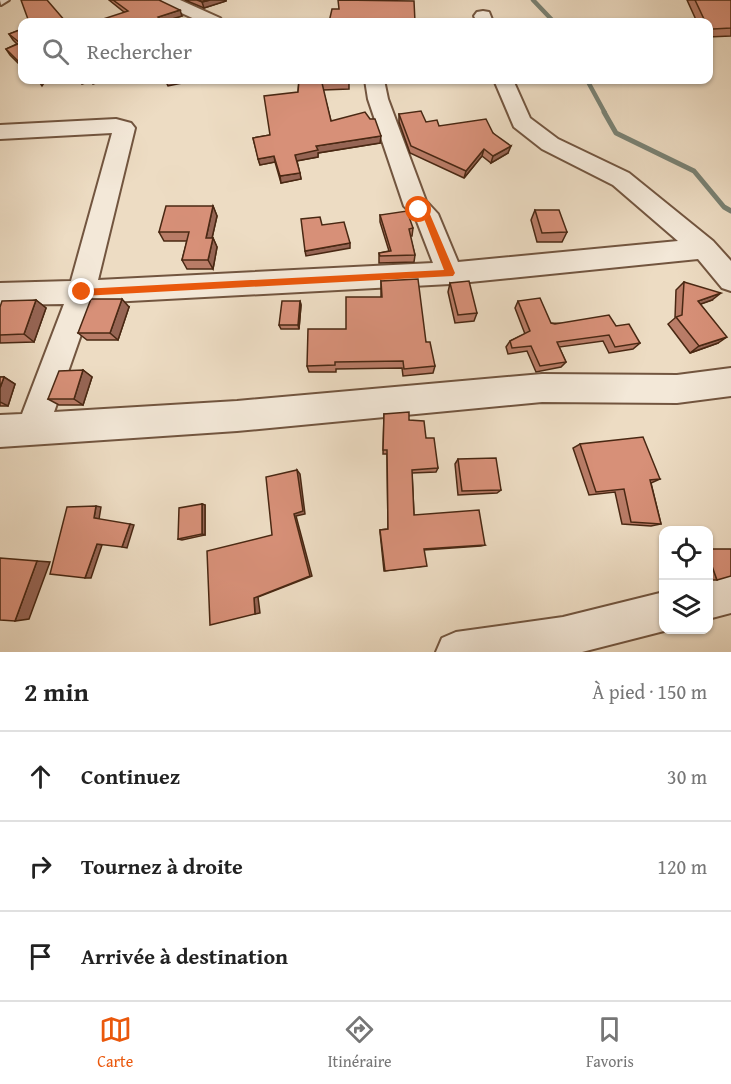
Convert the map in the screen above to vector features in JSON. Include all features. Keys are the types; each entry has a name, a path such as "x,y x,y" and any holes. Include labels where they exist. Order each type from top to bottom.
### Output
{"street":[{"path":"166,0 205,18"},
{"path":"375,84 378,99 416,206 426,214 450,273"},
{"path":"506,84 521,122 527,128 550,144 621,179 704,248 731,280"},
{"path":"0,132 116,126 124,128 82,292 32,429"},
{"path":"0,294 82,292 450,273 704,248"},
{"path":"0,431 237,417 542,388 677,389 731,381"},
{"path":"713,599 731,594"},
{"path":"456,652 563,637 659,612"}],"building":[{"path":"21,0 47,0 63,18 28,18"},
{"path":"113,0 159,0 180,10 159,18 106,18 128,11"},
{"path":"338,0 414,1 415,18 330,18 332,9 339,9"},
{"path":"695,0 731,0 731,28 713,29 713,18 704,18"},
{"path":"18,31 18,41 9,34"},
{"path":"18,44 18,61 6,49"},
{"path":"299,84 322,84 331,121 365,112 370,119 375,119 381,136 316,146 318,150 295,155 300,173 280,176 274,156 258,159 253,138 270,135 264,96 298,92"},
{"path":"421,111 426,122 437,120 439,126 486,119 493,133 511,146 493,156 484,149 466,171 411,146 399,114"},
{"path":"166,206 213,206 206,238 213,238 208,260 182,260 189,232 159,232"},
{"path":"535,210 559,210 567,232 542,233"},
{"path":"407,211 413,228 409,229 415,255 380,256 379,253 391,251 380,215"},
{"path":"320,217 322,225 344,222 350,243 305,251 301,219"},
{"path":"418,279 426,342 430,342 435,366 404,369 403,361 335,362 335,365 307,366 308,329 346,329 346,297 382,297 381,281"},
{"path":"469,281 477,313 458,315 450,283"},
{"path":"684,282 721,293 698,301 727,337 699,346 676,317 682,315"},
{"path":"540,298 551,323 609,315 616,326 629,324 640,343 615,347 609,335 557,342 566,362 540,366 531,346 512,348 510,341 530,331 518,301"},
{"path":"91,299 122,299 110,333 78,333"},
{"path":"36,300 24,334 0,335 2,301"},
{"path":"282,301 300,301 298,325 279,325"},
{"path":"83,370 74,399 48,399 59,371"},
{"path":"409,412 409,420 424,421 426,438 434,438 438,468 412,470 414,515 479,510 485,545 424,549 427,566 385,571 380,530 388,529 387,450 383,450 384,414"},
{"path":"643,437 660,479 650,480 661,524 631,522 624,489 596,492 580,444"},
{"path":"496,458 501,490 462,491 458,459"},
{"path":"297,470 303,511 294,514 310,576 254,598 255,614 210,625 207,551 272,535 266,477"},
{"path":"202,504 202,534 178,539 179,508"},
{"path":"96,506 94,518 130,524 122,547 97,544 85,578 50,574 67,507"},
{"path":"713,549 731,549 731,576 717,580 713,569"},
{"path":"0,558 37,561 15,621 0,620"}],"waterway":[{"path":"533,0 550,18"},
{"path":"589,84 605,113"},
{"path":"604,112 616,133 694,171 724,207 731,211"}],"route":[{"path":"82,292 450,273 426,214 419,210"}]}
